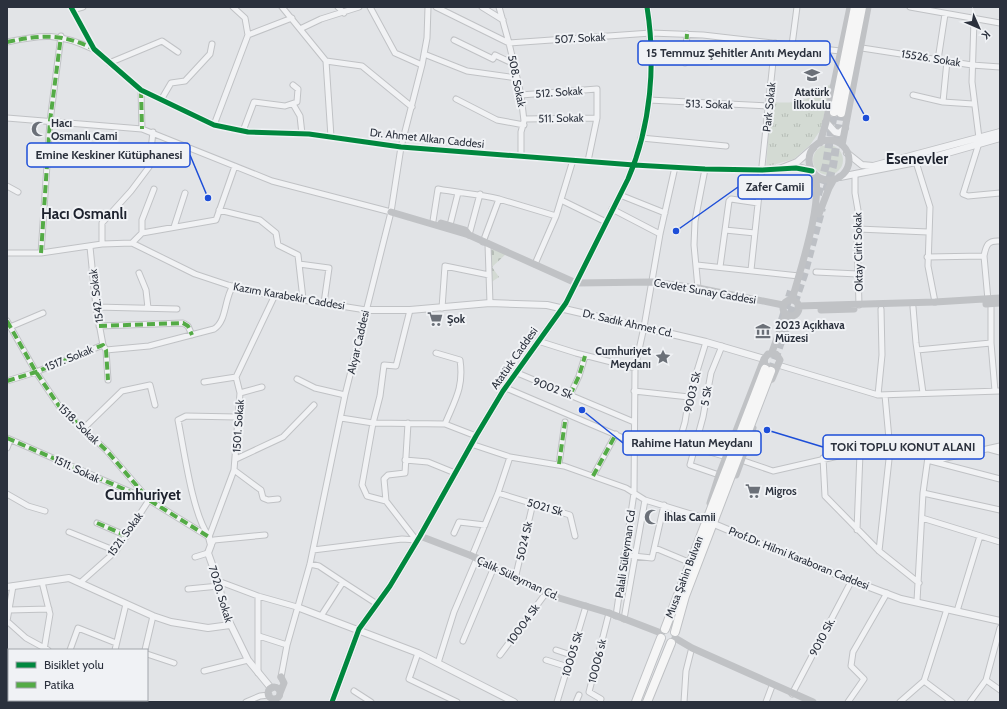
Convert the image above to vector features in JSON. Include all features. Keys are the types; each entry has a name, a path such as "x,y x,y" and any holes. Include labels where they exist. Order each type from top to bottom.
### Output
{"main road":[{"path":"820,143 826,122 850,7"},
{"path":"855,7 837,112 862,7"},
{"path":"842,146 862,48 868,7"},
{"path":"796,304 799,276 817,205 817,182 809,161 813,148 820,143 832,141 842,146 847,153 848,165 826,194 821,206 796,304 794,315 788,315 784,311 783,306 786,302 796,304 881,309 936,304"},
{"path":"813,173 824,180 837,178"},
{"path":"391,212 396,211 450,225 465,230 469,235"},
{"path":"391,212 469,235"},
{"name":"Cevdet Sunay Caddesi","path":"469,235 576,283 652,282 698,288 783,306"},
{"path":"990,302 1000,298"},
{"path":"796,304 859,305 1000,303"},
{"path":"774,353 788,315"},
{"path":"707,516 719,475 764,359 767,354 774,353"},
{"path":"716,520 727,498 773,368 779,358 774,353"},
{"path":"764,359 764,364 768,368 773,368"},
{"name":"Musa Şahin Bulvarı","path":"636,702 662,633 691,563 707,516 773,368"},
{"name":"Musa Şahin Bulvarı","path":"647,702 673,639 685,596 716,520 773,368"},
{"name":"Çalık Süleyman Cd.","path":"418,539 474,557 515,579 546,592 662,633"},
{"path":"673,639 666,643 662,633 670,629 673,639 691,650 807,702"},
{"path":"673,639 792,694 813,702"},
{"path":"276,695 281,677"}],"street":[{"path":"83,7 71,8 94,49"},
{"path":"214,125 248,35 245,18 234,7"},
{"path":"282,7 326,61 331,137"},
{"path":"338,7 344,13"},
{"path":"300,29 321,19 360,7"},
{"path":"370,7 395,53 422,65"},
{"name":"Akyar Caddesi","path":"281,677 287,645 310,564 345,395 391,212 401,147 412,107 427,38 428,7"},
{"path":"436,7 509,43"},
{"path":"482,7 503,20"},
{"name":"508. Sokak","path":"499,7 521,95 524,119 524,125 521,132 521,156"},
{"name":"Atatürk Caddesi","path":"332,702 359,629 377,604 418,539 471,444 515,372 562,308 576,283 634,165 649,100 652,62 651,33 647,7"},
{"path":"792,45 797,7"},
{"path":"910,7 1000,23"},
{"path":"938,60 948,14 952,7"},
{"path":"248,35 292,18"},
{"path":"974,19 972,65 974,104 979,141 963,193 968,196 1000,193"},
{"name":"507. Sokak","path":"509,43 651,33 688,34 840,51"},
{"path":"685,63 688,34"},
{"path":"7,42 42,36 60,36 94,49"},
{"path":"41,252 50,121 60,36"},
{"path":"454,40 493,59 495,54 514,64"},
{"path":"110,63 162,41 178,52"},
{"name":"Park Sokak","path":"751,270 775,43"},
{"path":"161,100 171,83 185,81 210,54 212,44"},
{"name":"15526. Sokak","path":"862,48 1000,68"},
{"name":"Dr. Ahmet Alkan Caddesi","path":"94,49 141,90 214,125 243,131 302,134 401,147 634,165 705,169 762,170 782,168"},
{"path":"424,54 467,71 517,78"},
{"path":"326,61 362,66 385,83 412,107"},
{"path":"943,102 947,61"},
{"path":"652,62 708,62"},
{"path":"243,131 254,102 285,106 297,102 298,89 293,85"},
{"name":"512. Sokak","path":"521,95 597,89 597,118"},
{"path":"141,90 142,129"},
{"path":"913,95 943,102 974,104"},
{"path":"456,99 497,120 524,125"},
{"name":"513. Sokak","path":"649,100 769,106"},
{"path":"293,104 300,116 302,134"},
{"path":"7,118 142,129 153,132 277,182 391,212"},
{"path":"588,161 597,118"},
{"name":"511. Sokak","path":"524,119 597,118"},
{"path":"826,122 835,132 839,133 845,128"},
{"path":"102,244 102,223 131,191 149,167 153,132"},
{"path":"837,178 916,162 979,141 1000,132"},
{"path":"641,138 726,146"},
{"path":"847,153 862,165 872,166 979,141 1000,138"},
{"path":"782,168 797,162 813,148"},
{"path":"535,264 556,216 573,160"},
{"path":"916,162 930,207 927,257 936,304"},
{"path":"132,243 142,233 216,220 235,166"},
{"name":"Palali Süleyman Cd","path":"612,615 634,493 635,368 644,327 660,234 675,167"},
{"path":"782,168 802,168 813,173"},
{"path":"698,288 694,245 695,221 705,169"},
{"name":"Oktay Cirit Sokak","path":"855,174 858,229 859,305"},
{"path":"7,186 18,192"},
{"path":"142,233 142,220 154,189"},
{"path":"433,221 438,189 458,193 480,194 556,216"},
{"path":"816,194 822,192 826,194"},
{"path":"450,225 458,193"},
{"path":"174,227 185,194"},
{"path":"469,235 480,194"},
{"path":"620,195 665,213"},
{"path":"490,303 485,243 498,199"},
{"path":"561,200 606,222"},
{"path":"720,267 730,200 758,203"},
{"path":"612,209 660,234"},
{"path":"219,210 260,220 276,232 278,245 298,255 303,299"},
{"path":"858,229 928,232"},
{"path":"726,230 755,233"},
{"path":"773,368 878,395 997,391 991,343 990,302 984,256 987,244 990,241 1000,241"},
{"name":"Kazım Karabekir Caddesi","path":"7,253 41,252 90,247 102,244 132,243 195,274 252,292 366,310"},
{"name":"1542. Sokak","path":"90,247 96,307 103,345 106,350"},
{"path":"927,257 984,256"},
{"path":"299,264 329,268 324,303"},
{"path":"697,265 799,276"},
{"path":"442,308 444,266 488,274"},
{"path":"816,272 858,274"},
{"path":"139,273 146,290 148,308"},
{"path":"108,380 106,350 149,346 206,332 218,327 228,294 233,286"},
{"path":"204,382 236,377 275,295"},
{"name":"Dr. Sadık Ahmet Cd.","path":"366,310 410,310 490,303 524,303 562,308 644,327 722,346 764,359"},
{"path":"96,307 177,309"},
{"path":"913,307 917,350 924,393"},
{"path":"878,395 882,355 881,309"},
{"path":"410,310 396,366 384,365 380,396 373,423 362,486 367,496 386,501 418,539"},
{"path":"10,327 43,313"},
{"name":"1518. Sokak","path":"7,320 36,372 60,406 84,428 126,472 149,500"},
{"path":"99,326 182,323 188,326 192,335"},
{"path":"538,341 585,356 635,368"},
{"name":"9003 Sk","path":"679,443 685,422 689,397 706,342"},
{"path":"917,350 991,343"},
{"name":"1517. Sokak","path":"7,381 36,372 103,345"},
{"name":"5 Sk","path":"719,475 690,465 711,373 722,346"},
{"path":"436,353 460,360 463,376 461,388 445,424"},
{"path":"570,395 579,376 585,356"},
{"name":"9002 Sk","path":"515,372 634,422"},
{"name":"1501. Sokak","path":"209,537 234,470 236,459 237,417 240,394 236,377"},
{"path":"297,379 315,388 345,395"},
{"path":"84,428 124,390 150,385 155,405"},
{"path":"240,394 262,387"},
{"path":"506,388 634,443"},
{"path":"634,391 689,397"},
{"path":"878,551 890,450 885,395"},
{"path":"236,459 283,437 314,405"},
{"path":"211,545 209,537 203,526 197,505 178,420 186,416 237,417"},
{"path":"341,418 373,423 408,422 445,424 476,436"},
{"path":"386,501 385,478 388,475 405,473 408,422"},
{"path":"559,464 565,422"},
{"path":"594,476 616,434"},
{"path":"634,436 679,443 727,457"},
{"path":"7,448 9,439"},
{"name":"1511. Sokak","path":"9,439 149,500 209,537"},
{"path":"471,444 510,457 559,464 626,488 645,500 707,516"},
{"path":"930,459 1000,446"},
{"path":"989,449 1000,452"},
{"path":"741,460 773,471 824,458 890,450 902,453 926,455 930,459 1000,479"},
{"path":"857,530 860,453"},
{"path":"438,663 454,612 510,457"},
{"path":"824,458 825,496 878,551 918,583"},
{"path":"917,602 923,492 930,459"},
{"path":"405,460 428,462 455,473"},
{"path":"234,470 261,490 263,498 268,500 278,499"},
{"path":"923,492 1000,510"},
{"name":"5021 Sk","path":"498,493 570,515 575,536"},
{"path":"7,494 28,506 45,511"},
{"name":"1521. Sokak","path":"81,582 116,551 149,500"},
{"path":"624,619 645,500"},
{"name":"5024 Sk","path":"515,579 533,503"},
{"path":"624,555 650,559 655,548 664,505"},
{"path":"922,518 1000,542"},
{"name":"Prof.Dr. Hilmi Karaboran Caddesi","path":"716,520 819,568 887,593 917,602 1000,621"},
{"path":"454,533 459,522 485,525"},
{"path":"97,523 127,536"},
{"path":"69,532 116,551"},
{"path":"211,545 214,540 265,535"},
{"path":"957,611 980,536"},
{"path":"313,550 402,538 418,539"},
{"name":"7020. Sokak","path":"211,545 208,553 230,625 248,660 276,695"},
{"path":"655,548 691,563"},
{"path":"195,557 208,553"},
{"path":"310,564 319,566 377,604"},
{"path":"463,641 494,567"},
{"path":"44,649 26,638 7,621 10,586 69,578 81,582 153,616 186,626 208,628 230,625"},
{"name":"9010 Sk.","path":"792,694 852,580"},
{"path":"42,582 50,614 46,649"},
{"path":"321,616 343,582"},
{"path":"188,589 218,584 297,607 359,629 418,653 514,702"},
{"name":"10004 Sk","path":"500,655 546,592"},
{"path":"848,702 864,679 851,666 853,652 887,593"},
{"path":"258,596 258,673"},
{"path":"115,649 126,604"},
{"name":"10005 Sk","path":"557,702 586,606"},
{"path":"9,610 49,609"},
{"path":"900,702 924,681 947,609"},
{"name":"10006 sk","path":"600,702 601,699 589,692 612,615"},
{"path":"146,649 153,616"},
{"path":"70,649 78,628 116,643"},
{"path":"970,702 986,680 1000,628"},
{"path":"259,636 287,645"},
{"path":"556,650 571,655"},
{"path":"684,702 686,671 691,650"},
{"path":"418,653 409,679 457,702"},
{"path":"148,654 174,663"},
{"path":"204,671 248,660"},
{"path":"546,660 568,667"},
{"path":"986,680 1000,690"},
{"path":"924,681 952,702"},
{"path":"766,702 772,686"},
{"path":"354,691 371,702"},
{"path":"246,702 260,696 276,695"},
{"path":"576,702 579,695"}],"green space":[{"path":"832,83 820,131 810,145 794,159 766,167 771,102 798,102 816,94"},
{"path":"828,145 839,149 843,160 839,171 828,175 817,171 813,160 817,149"},
{"path":"494,248 506,254 492,267 499,277 490,283 489,258 491,250"}],"tunnel":[{"path":"818,195 826,165 834,112"},
{"path":"826,191 833,166 841,113"},
{"path":"771,371 804,275 822,208"},
{"path":"782,320 791,291"}],"marked path":[{"path":"685,63 687,34"},
{"path":"41,253 50,121 61,36"},
{"path":"7,42 30,38 50,37 70,40 92,48"},
{"path":"141,90 142,129"},
{"path":"7,321 36,372 59,406 107,451 149,500"},
{"path":"99,326 183,323 188,326 192,335"},
{"path":"7,381 36,372 103,345 106,350 108,380"},
{"path":"570,395 579,376 585,356"},
{"path":"559,464 565,422"},
{"path":"593,476 616,434"},
{"path":"7,438 149,500 209,537"},
{"path":"97,523 127,536"}],"cycle path":[{"path":"71,7 94,49 141,90 214,125 248,132 309,134 401,147 634,165 705,169 762,170 796,168 812,171"},
{"path":"332,702 359,629 390,586 503,391 566,303 628,179 642,138 650,94 651,50 647,7"}],"place":[{"name":"Atatürk İlkokulu","path":"812,75"},
{"name":"15 Temmuz Şehitler Anıtı Meydanı","path":"866,118"},
{"name":"Hacı Osmanlı Cami","path":"39,129"},
{"name":"Emine Keskiner Kütüphanesi","path":"208,198"},
{"name":"Zafer Camii","path":"676,231"},
{"name":"Şok","path":"435,319"},
{"name":"2023 Açıkhava Müzesi","path":"763,331"},
{"name":"Cumhuriyet Meydanı","path":"663,357"},
{"name":"Rahime Hatun Meydanı","path":"582,410"},
{"name":"TOKİ TOPLU KONUT ALANI","path":"767,430"},
{"name":"Migros","path":"753,491"},
{"name":"İhlas Camii","path":"652,517"}],"district":[{"name":"Esenevler","path":"917,159"},
{"name":"Hacı Osmanlı","path":"84,214"},
{"name":"Cumhuriyet","path":"143,495"}]}
